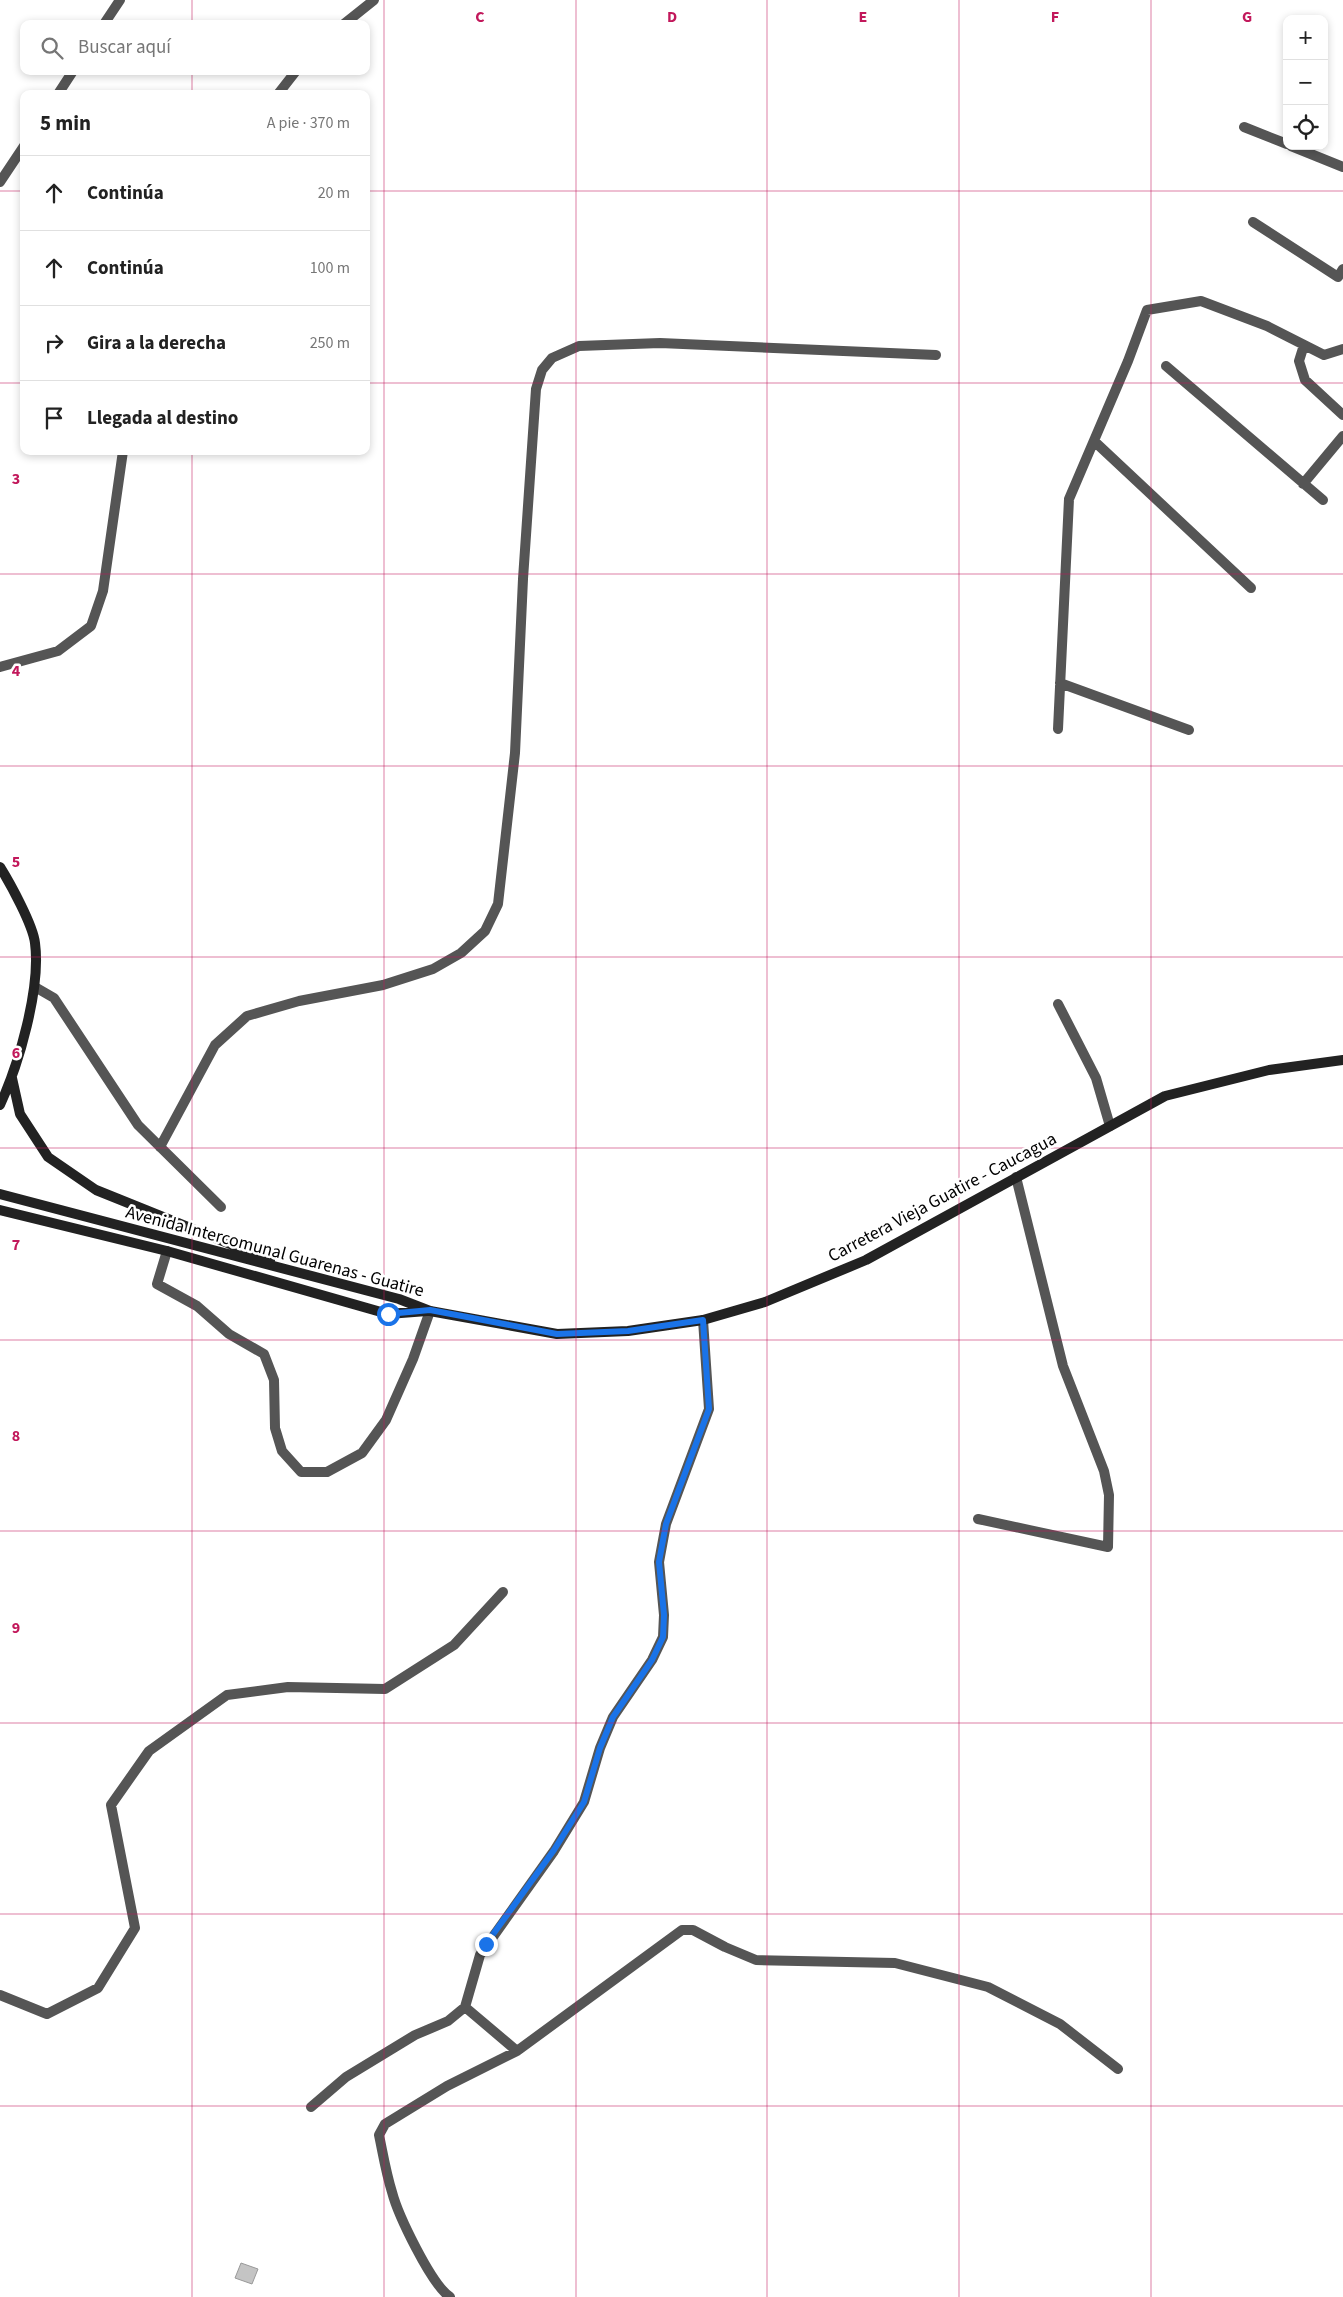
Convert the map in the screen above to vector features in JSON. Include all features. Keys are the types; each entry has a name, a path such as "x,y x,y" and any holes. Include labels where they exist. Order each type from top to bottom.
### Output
{"main road":[{"path":"0,867 12,886 35,942 35,987 12,1078 0,1105"},
{"name":"Carretera Vieja Guatire - Caucagua","path":"430,1310 557,1334 628,1331 703,1320 765,1302 866,1260 1166,1096 1269,1070 1343,1060"},
{"path":"12,1078 20,1114 48,1157 96,1190 310,1276"},
{"name":"Avenida Intercomunal Guarenas - Guatire","path":"0,1194 399,1298 430,1310"},
{"name":"Avenida Intercomunal Guarenas - Guatire","path":"0,1210 167,1251 388,1314 430,1310"}],"street":[{"path":"107,20 120,0"},
{"path":"349,20 374,0"},
{"path":"61,90 70,75"},
{"path":"281,90 293,75"},
{"path":"1244,127 1283,142"},
{"path":"1302,150 1343,167"},
{"path":"0,182 20,152"},
{"path":"1253,222 1338,278 1343,269"},
{"path":"1058,729 1069,499 1147,310 1201,301 1267,326 1324,355 1343,349"},
{"path":"160,1147 215,1045 247,1016 299,1001 383,985 433,969 461,953 485,931 498,904 515,753 523,579 536,389 542,370 552,358 579,346 660,343 936,355"},
{"path":"1304,345 1299,361 1305,380 1343,415"},
{"path":"1166,366 1323,500"},
{"path":"1303,484 1343,436"},
{"path":"1094,441 1251,588"},
{"path":"0,667 58,651 92,626 103,591 122,455"},
{"path":"1060,683 1189,730"},
{"path":"35,987 54,998 138,1125 221,1207"},
{"path":"1058,1004 1096,1078 1110,1126"},
{"path":"978,1519 1108,1547 1109,1495 1104,1471 1063,1366 1016,1177"},
{"path":"167,1251 158,1284 197,1306 229,1334 264,1354 274,1380 275,1428 282,1451 301,1472 328,1472 362,1453 386,1420 413,1359 430,1310"},
{"path":"311,2107 346,2077 415,2035 448,2021 465,2007 480,1955 554,1850 584,1802 600,1748 613,1717 652,1660 663,1637 664,1615 659,1562 666,1524 709,1409 703,1320"},
{"path":"0,1995 47,2014 98,1988 103,1981 135,1928 111,1805 149,1751 227,1695 288,1687 385,1689 454,1644 503,1592"},
{"path":"450,2297 442,2292 403,2219 392,2193 379,2135 385,2124 447,2086 517,2050 682,1930 693,1930 725,1947 756,1960 895,1962 988,1987 1060,2024 1118,2069"},
{"path":"465,2007 517,2050"}],"building":[{"path":"241,2263 258,2269 252,2284 235,2278"}],"route":[{"path":"388,1314 430,1310 557,1334 628,1331 703,1320 709,1409 689,1469 666,1524 659,1562 664,1615 663,1637 652,1660 613,1717 600,1748 584,1802 554,1850 486,1944"}]}
